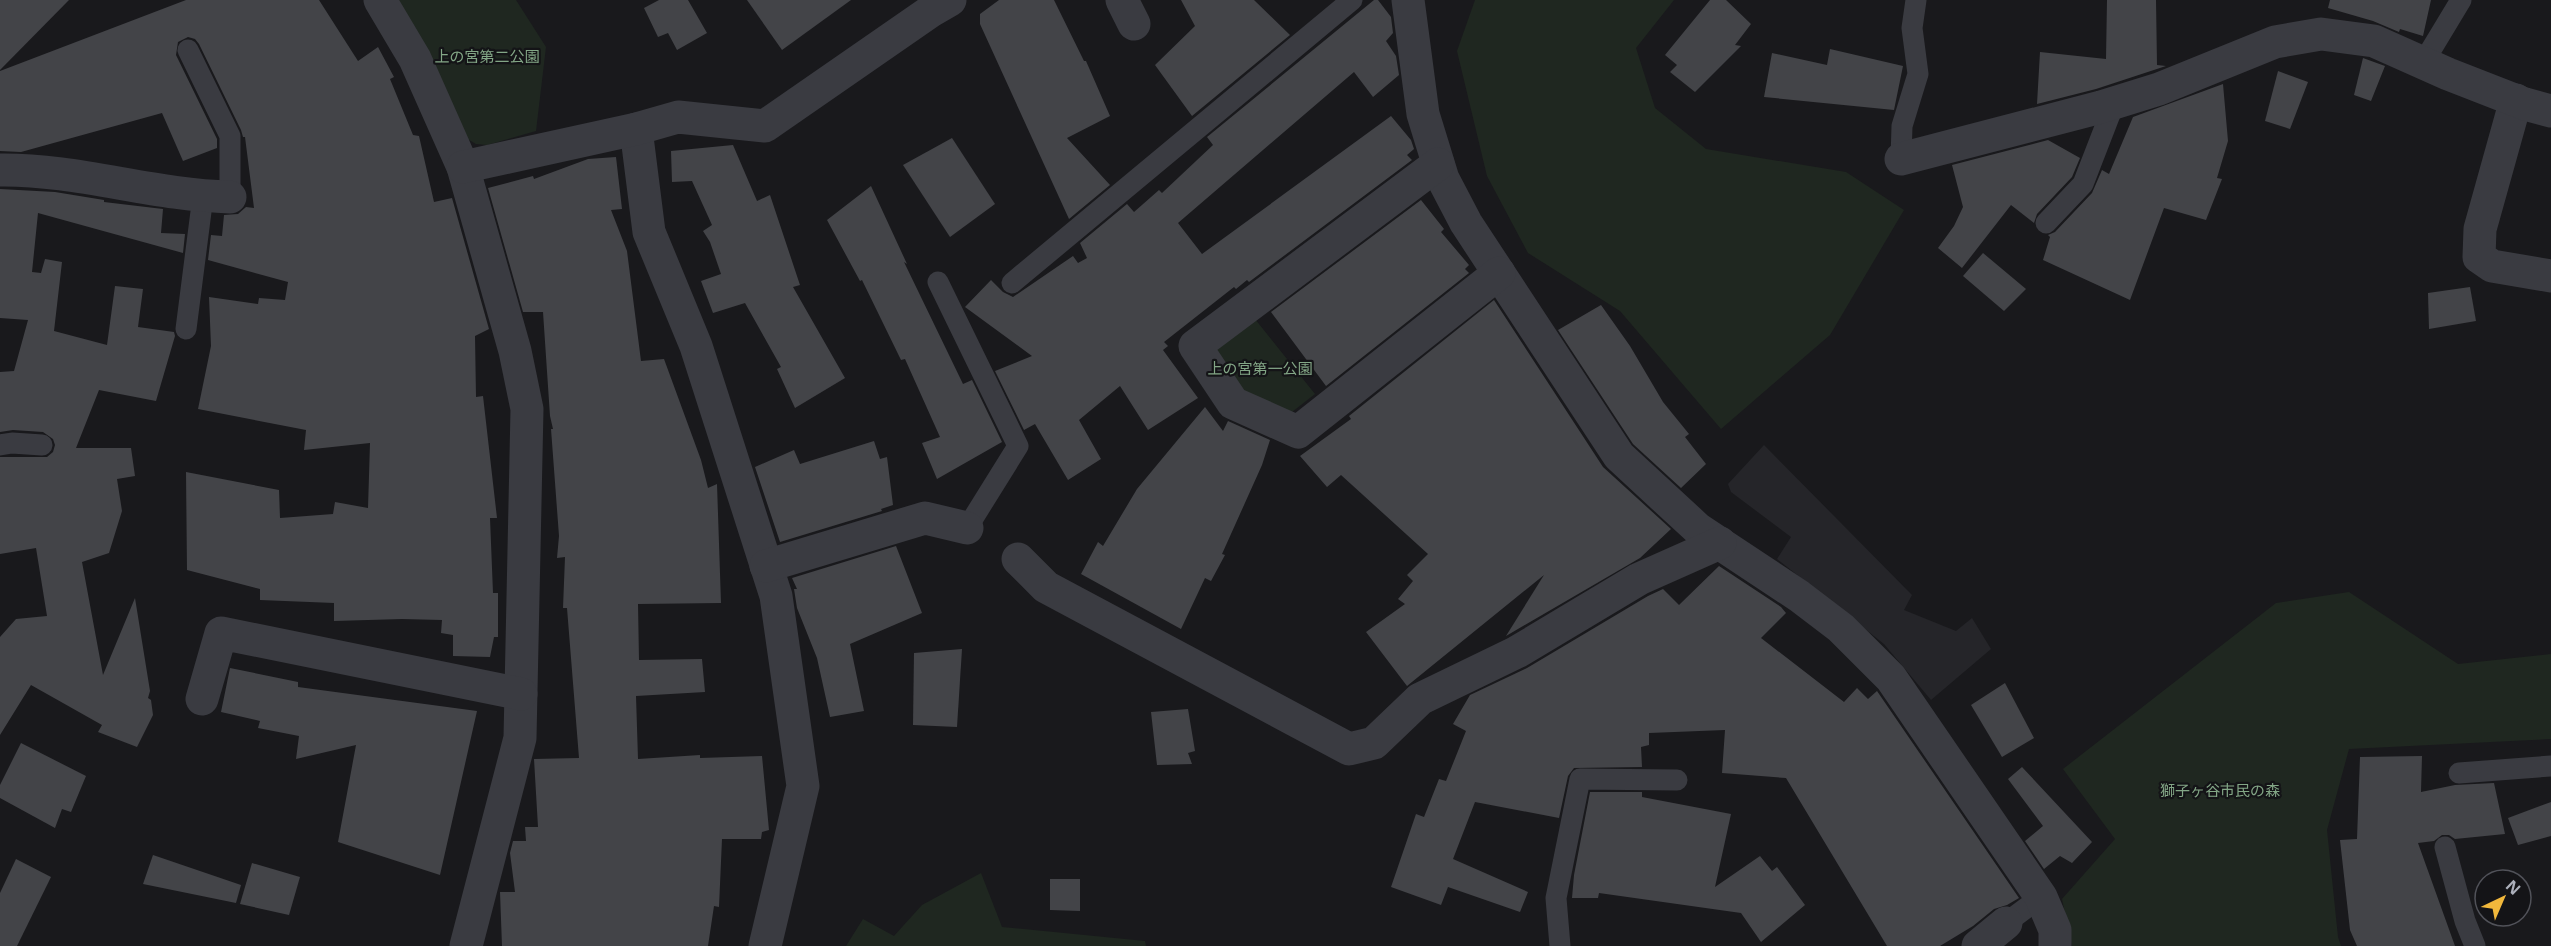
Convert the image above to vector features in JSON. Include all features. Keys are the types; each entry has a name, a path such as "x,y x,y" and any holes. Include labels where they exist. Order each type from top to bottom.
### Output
{"street":[{"path":"380,0 415,59 463,167 515,351 527,409 520,738 466,946"},
{"path":"463,167 636,129 678,117 765,126 950,0"},
{"path":"1408,0 1424,114 1443,179 1466,223 1619,456 1698,529 1799,596 1841,628 1891,678 2041,897 2055,930 2055,946"},
{"path":"1901,159 2114,104 2159,89 2276,42 2321,34 2374,41 2516,100 2551,111"},
{"path":"2516,100 2480,229 2479,257 2492,266 2551,276"},
{"path":"636,129 649,232 696,346 776,596 803,786 765,946"},
{"path":"1438,164 1196,346 1233,403 1298,432 1499,273"},
{"path":"0,170 38,170 216,196"},
{"path":"766,566 925,518 967,528"},
{"path":"1018,559 1046,586 1349,748 1374,742 1420,699 1517,652 1639,579 1720,543"},
{"path":"202,699 221,633 521,694"},
{"path":"1978,946 2006,923"}],"lane":[{"path":"1012,283 1352,0"},
{"path":"1901,159 1902,126 1918,74 1912,28 1916,0"},
{"path":"2423,63 2461,0"},
{"path":"186,329 230,136 188,50"},
{"path":"2046,223 2083,184 2114,104"},
{"path":"938,282 1018,446 967,528"},
{"path":"0,445 12,443 42,445"},
{"path":"2459,773 2551,766"},
{"path":"1560,946 1556,898 1580,779 1677,780"},
{"path":"2445,847 2465,921 2475,946"},
{"path":"2006,923 2041,897"}],"shaded area":[{"path":"1764,445 1912,595 1904,610 1956,631 1972,618 1991,649 1931,700 1884,644 1777,559 1791,537 1731,492 1728,484"}],"green space":[{"name":"上の宮第二公園","path":"399,0 516,0 546,47 536,131 487,145 476,144 459,134"},
{"path":"1475,0 1674,0 1636,48 1655,108 1706,149 1846,172 1904,210 1830,335 1721,429 1620,311 1528,253 1487,176 1457,51"},
{"name":"上の宮第一公園","path":"1255,319 1315,394 1292,412 1242,393 1215,348"},
{"name":"獅子ヶ谷市民の森","path":"2349,592 2458,664 2551,654 2551,739 2349,749 2327,830 2338,937 2341,946 2072,946 2062,899 2115,839 2063,769 2276,603"},
{"path":"981,873 1002,927 1145,941 1146,946 846,946 863,919 894,936 922,905"}],"building":[{"path":"0,0 69,0 0,70"},
{"path":"186,0 319,0 358,61 378,47 394,77 390,79 413,135 419,136 434,202 452,198 489,329 475,336 476,397 483,396 497,518 490,518 493,593 498,593 498,637 494,637 490,657 453,656 453,635 441,633 442,620 334,621 334,603 260,600 260,589 187,570 186,472 279,490 280,518 333,514 335,502 368,508 370,443 304,450 306,430 198,409 211,346 209,297 258,304 259,298 285,300 288,282 208,260 211,235 222,236 224,215 238,214 246,207 254,208 245,137 199,44 195,39 188,37 178,42 176,55 217,139 217,148 183,161 162,113 21,152 0,151 0,71"},
{"path":"659,0 688,0 707,33 677,50 668,33 658,37 644,8"},
{"path":"747,0 851,0 782,50"},
{"path":"999,0 1054,0 1086,61 1110,116 1067,138 1110,185 1069,219 980,24 980,14"},
{"path":"1181,0 1254,0 1290,35 1192,116 1155,65 1195,26"},
{"path":"1374,0 1378,0 1391,17 1393,33 1386,41 1396,56 1399,75 1373,97 1354,72 1178,223 1202,254 1391,116 1411,140 1414,149 1407,155 1412,160 1249,282 1247,280 1236,289 1234,287 1164,342 1168,346 1163,350 1198,398 1148,430 1120,386 1079,420 1101,459 1068,480 1035,424 1024,430 995,371 1032,356 965,307 991,280 1003,292 1013,297 1073,256 1078,263 1087,258 1080,243 1127,204 1134,212 1159,190 1162,193 1213,145 1207,137"},
{"path":"1710,0 1726,0 1751,24 1735,45 1741,46 1695,92 1670,72 1677,65 1665,55"},
{"path":"2107,0 2156,0 2157,65 2166,66 2096,89 2037,104 2040,52 2106,59"},
{"path":"2330,0 2431,0 2423,36 2400,29 2399,32 2373,21 2328,8"},
{"path":"1830,49 1903,66 1894,110 1764,97 1772,53 1827,65"},
{"path":"2363,58 2385,66 2371,101 2354,95"},
{"path":"2278,71 2308,82 2290,129 2265,121"},
{"path":"2223,84 2228,141 2217,178 2222,179 2206,220 2164,208 2130,300 2043,260 2050,237 2048,235 2055,232 2092,193 2102,170 2109,174 2133,117"},
{"path":"952,138 995,204 950,237 903,165"},
{"path":"2048,140 2080,158 2072,177 2037,214 2034,223 2011,205 1962,268 1938,248 1954,226 1963,207 1952,165"},
{"path":"733,145 757,201 770,195 800,285 793,287 845,378 795,408 777,369 781,367 745,303 713,313 701,281 721,274 710,242 703,231 712,225 692,181 672,182 671,151"},
{"path":"616,157 622,209 611,210 627,251 641,361 664,359 701,460 708,488 717,484 721,603 638,604 639,660 702,659 705,692 636,696 638,759 700,755 700,758 762,756 769,830 762,832 761,839 722,839 719,907 714,906 708,946 502,946 500,892 515,892 510,853 513,841 526,841 525,827 538,827 534,759 579,758 567,608 563,608 565,557 557,558 559,536 551,429 553,429 550,416 543,312 523,312 488,188 533,176 534,179 588,159"},
{"path":"871,186 907,264 904,262 963,384 972,380 1002,442 937,479 922,443 940,437 905,359 901,360 862,280 860,281 827,220"},
{"path":"0,189 55,192 104,200 104,202 163,209 161,233 185,234 183,253 38,213 32,272 41,273 45,259 62,262 54,331 107,345 115,286 143,289 138,327 174,332 175,336 156,401 99,390 76,448 131,448 135,476 117,479 122,511 109,553 82,562 103,675 135,598 150,691 148,698 151,700 153,715 137,747 98,732 102,725 31,685 0,735 0,637 16,619 47,616 36,548 0,554 0,457 47,457 53,452 55,445 53,439 43,432 13,430 0,432 0,372 14,371 28,320 0,318"},
{"path":"1421,200 1444,229 1441,232 1469,265 1465,269 1469,273 1326,386 1271,312"},
{"path":"1983,253 2026,289 2004,311 1963,276"},
{"path":"2470,287 2476,321 2429,329 2428,293"},
{"path":"1494,300 1603,467 1671,529 1640,558 1506,636 1544,575 1407,686 1366,632 1405,604 1398,599 1413,581 1407,575 1428,554 1341,475 1327,487 1300,456 1351,419 1349,416"},
{"path":"1601,305 1630,346 1663,402 1689,434 1685,437 1706,464 1681,488 1633,444 1558,330"},
{"path":"1205,407 1223,431 1228,421 1270,440 1262,465 1222,554 1225,555 1211,581 1205,578 1181,629 1081,574 1098,542 1103,546 1137,489"},
{"path":"874,441 880,459 887,457 893,505 881,509 882,511 780,542 755,467 794,450 800,464"},
{"path":"896,546 922,613 850,644 864,711 830,717 817,658 797,608 794,589 797,589 792,578"},
{"path":"1719,566 1781,607 1786,613 1761,638 1844,702 1857,688 1868,699 1877,691 2019,898 1994,909 1973,926 1940,946 1887,946 1786,778 1722,773 1725,730 1649,733 1649,745 1641,747 1642,767 1574,768 1568,776 1559,818 1475,802 1453,859 1528,892 1520,912 1448,887 1441,905 1391,887 1416,814 1424,817 1439,779 1446,781 1466,731 1453,724 1470,695 1527,668 1663,589 1679,605"},
{"path":"962,649 957,727 913,725 914,653"},
{"path":"230,668 298,682 298,687 477,711 440,875 338,842 356,745 296,759 299,736 258,728 260,721 221,712"},
{"path":"2005,683 2034,738 2002,757 1971,705"},
{"path":"1188,709 1195,751 1188,753 1192,764 1157,765 1151,712"},
{"path":"21,743 86,776 71,812 62,809 55,828 0,798 0,785"},
{"path":"2422,756 2421,792 2455,785 2494,783 2505,834 2455,839 2449,835 2442,835 2434,841 2418,843 2455,946 2357,946 2350,930 2340,840 2357,839 2360,757"},
{"path":"2022,767 2092,842 2072,863 2060,856 2044,869 2025,841 2043,826 2008,779"},
{"path":"1590,792 1642,792 1642,797 1731,814 1715,887 1760,856 1772,871 1777,867 1805,905 1761,942 1741,913 1599,893 1598,898 1572,898 1574,875"},
{"path":"2551,802 2551,836 2518,845 2508,818"},
{"path":"153,855 241,885 236,903 143,884"},
{"path":"16,859 51,877 17,946 0,946 0,893"},
{"path":"252,863 300,877 289,915 240,904"},
{"path":"1050,879 1080,879 1080,911 1050,910"}]}
